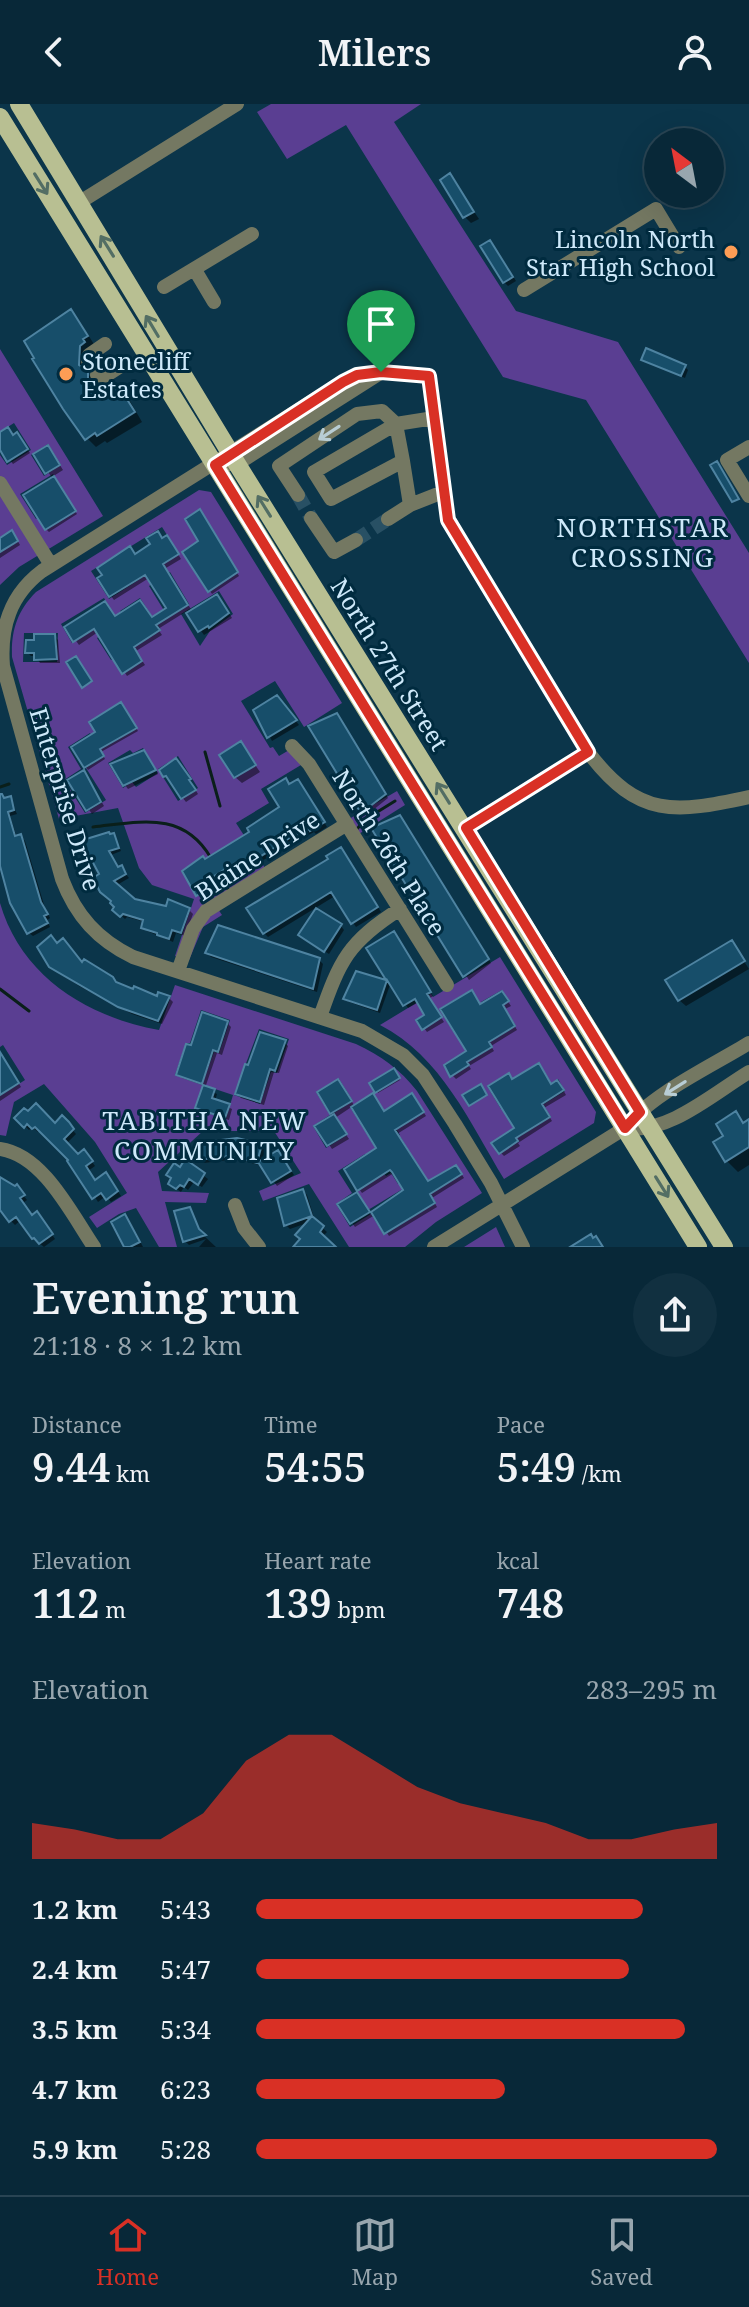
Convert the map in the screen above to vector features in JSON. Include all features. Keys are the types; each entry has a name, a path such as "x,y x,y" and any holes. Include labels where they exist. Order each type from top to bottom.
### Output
{"main road":[{"name":"North 27th Street","path":"19,104 234,458 724,1247"},
{"name":"North 27th Street","path":"0,117 698,1247"}],"street":[{"path":"80,202 237,104"},
{"path":"524,290 656,209 679,247"},
{"path":"164,287 252,234"},
{"path":"195,270 214,302"},
{"path":"88,361 89,355 105,344"},
{"path":"97,375 105,376 119,367"},
{"name":"Enterprise Drive","path":"434,418 429,376 381,372 234,458 215,465 51,565 27,583 14,599 5,617 0,644 4,669 62,879 79,913 103,940 133,957 370,1034 411,1061 455,1124 523,1247"},
{"path":"298,495 279,466 357,414 382,411 396,424 410,505"},
{"path":"314,472 396,424 434,418 443,492 448,520 454,533 601,769 627,792 664,807 692,809 749,797"},
{"path":"749,447 727,460 749,496"},
{"path":"297,454 308,470 314,472 331,499 403,461"},
{"path":"0,483 51,565"},
{"path":"388,519 410,505 443,492"},
{"path":"311,518 334,552 356,540"},
{"name":"North 26th Place","path":"292,746 307,760 447,985"},
{"path":"466,828 588,752"},
{"name":"Blaine Drive","path":"178,971 193,929 206,911 347,824"},
{"path":"320,1017 352,947 368,931 400,909"},
{"path":"434,1247 625,1128 640,1112 749,1043"},
{"path":"625,1128 650,1129 670,1121 749,1072"},
{"path":"0,1149 25,1157 39,1168 94,1247"},
{"path":"235,1205 244,1228 259,1247"}],"shaded area":[{"path":"271,104 421,104 394,122 516,311 618,342 749,553 749,663 586,400 503,377 346,125 287,159 257,112"},
{"path":"0,349 103,516 19,567 0,585 0,455 7,465 31,450 14,423 0,432","holes":["48,444 61,465 44,476 31,455","53,474 68,499 36,519 20,494"]},
{"path":"199,490 211,492 342,703 304,727 275,681 241,701 270,748 273,747 279,756 296,746 306,762 261,789 269,803 236,823 265,868 397,791 405,805 354,837 349,829 218,909 222,915 203,927 189,960 175,956 194,899 152,885 139,868 118,808 59,819 12,657 16,622 36,592","holes":["162,527 179,554 109,599 91,571","198,541 224,582 208,593 182,552","170,572 189,604 168,617 149,586","219,591 233,614 210,631 200,646 181,614","104,598 115,617 72,643 61,624","140,598 161,630 141,643 120,611","121,623 134,646 111,660 97,638","24,633 58,633 57,662 23,662","90,733 105,756 86,768 106,800 85,813 64,780 81,769 68,747","143,748 158,773 136,787 132,782 123,788 108,763 130,750 133,753","178,756 198,788 178,801 158,769"]},
{"path":"0,903 10,929 41,972 60,989 107,1015 159,1030 175,985 356,1044 374,1053 411,1083 482,1193 436,1222 405,1247 349,1247 309,1184 263,1201 259,1191 301,1173 274,1131 203,1131 158,1172 162,1191 209,1193 206,1203 165,1202 177,1247 159,1247 136,1208 119,1214 97,1228 89,1217 127,1193 95,1142 44,1084 14,1102 6,1136 0,1135 0,1096 25,1080 3,1045 0,1047","holes":["201,1010 230,1020 219,1053 214,1052 202,1084 175,1075 186,1043 190,1043","259,1029 289,1039 277,1073 271,1072 260,1104 234,1095","339,1079 353,1101 334,1113 347,1135 326,1148 313,1126 330,1115 316,1092","203,1085 233,1095 226,1119 195,1108","373,1093 400,1135 376,1149 350,1107","401,1138 421,1170 398,1184 391,1173 386,1176 380,1167 378,1152","365,1154 380,1177 357,1192 368,1210 421,1178 436,1203 384,1235 371,1214 350,1227 336,1204 352,1193 338,1171"]},
{"path":"500,957 596,1112 594,1123 504,1179 466,1114 437,1073 401,1038 380,1025 431,994 433,997","holes":["471,990 485,1012 453,1031 439,1009","502,990 509,1001 503,1005 516,1026 495,1039 481,1017 487,1013 481,1002","479,1024 493,1047 471,1060 457,1037","539,1062 551,1083 558,1079 565,1091 544,1104 537,1093 531,1097 518,1076","509,1073 523,1095 501,1109 487,1086","537,1095 551,1117 519,1137 505,1114"]},
{"path":"496,1227 505,1247 464,1247"}],"building":[{"path":"450,173 474,212 463,218 440,180"},
{"path":"490,240 513,277 503,283 480,246"},
{"name":"Stonecliff Estates","path":"71,309 88,336 80,346 79,365 88,371 92,383 111,384 114,388 118,385 135,412 85,440 32,359 24,341"},
{"path":"646,348 686,365 681,376 641,360"},
{"path":"8,427 13,435 17,432 28,449 7,462 0,450 0,432"},
{"path":"48,445 60,465 45,474 33,454"},
{"path":"717,461 739,499 732,502 710,465"},
{"path":"54,476 76,511 45,530 23,495"},
{"path":"200,509 238,572 208,592 182,552 198,541 185,519"},
{"path":"12,530 18,541 0,552 0,538"},
{"path":"158,531 162,538 167,535 179,554 163,564 188,605 156,625 160,630 134,647 142,661 122,674 94,629 73,642 64,627 105,601 115,616 140,600 152,617 166,608 145,575 109,597 97,578 102,575 97,568 130,546 135,554 150,544 146,538"},
{"path":"217,594 229,613 198,632 186,613"},
{"path":"34,634 55,634 57,659 34,660 34,653 25,653 26,640 34,640"},
{"path":"76,656 92,681 82,688 66,662"},
{"path":"277,695 297,720 267,738 253,710"},
{"path":"121,702 137,728 100,749 104,756 84,768 71,747 95,732 89,722"},
{"path":"337,713 386,794 361,813 308,726"},
{"path":"241,741 256,765 234,778 219,755"},
{"path":"144,750 156,770 123,786 110,764"},
{"path":"176,758 196,790 181,799 159,770"},
{"path":"84,770 101,802 86,811 67,780"},
{"path":"286,778 289,784 298,779 325,822 298,836 296,834 239,870 235,863 211,878 204,884 208,889 196,896 182,871 249,832 247,828 279,807 268,789"},
{"path":"0,794 4,798 11,796 14,810 8,812 15,836 21,834 41,902 48,914 44,916 48,923 27,934 10,903 0,866"},
{"path":"400,815 489,959 463,977 371,828"},
{"path":"114,833 119,848 109,851 126,874 114,881 135,899 166,906 168,899 190,908 181,933 172,930 169,939 157,935 141,928 143,920 123,914 120,917 112,910 111,901 100,892 93,878 99,874 91,859 87,860 83,840"},
{"path":"341,847 378,907 351,924 331,892 263,934 246,908 328,859 326,856"},
{"path":"316,908 342,924 324,952 298,935"},
{"path":"218,925 320,958 313,989 205,953"},
{"path":"394,931 431,992 427,994 442,1017 422,1030 416,1020 424,1015 415,999 403,1006 387,980 377,1010 343,999 356,971 386,980 366,948"},
{"path":"51,935 57,943 63,938 82,962 84,959 116,982 157,996 158,992 170,996 158,1021 118,1007 49,967 37,947"},
{"path":"732,940 745,961 678,1001 665,980"},
{"path":"472,990 480,1004 502,991 509,1001 503,1005 515,1026 489,1042 492,1047 450,1077 444,1065 466,1051 440,1009"},
{"path":"202,1012 228,1021 218,1052 213,1050 202,1084 176,1075 186,1044 191,1045"},
{"path":"260,1032 286,1040 275,1071 270,1069 260,1102 235,1094"},
{"path":"0,1052 19,1083 0,1095"},
{"path":"539,1063 551,1084 557,1080 564,1090 542,1104 550,1117 516,1138 518,1141 499,1154 491,1143 514,1128 488,1086 509,1073 512,1079"},
{"path":"394,1068 400,1078 375,1093 369,1083"},
{"path":"338,1079 352,1101 330,1114 317,1092"},
{"path":"481,1084 487,1095 469,1106 462,1095"},
{"path":"203,1085 215,1089 212,1098 230,1104 225,1118 195,1108"},
{"path":"373,1093 384,1111 412,1093 424,1112 395,1130 428,1181 456,1165 462,1174 430,1194 435,1203 384,1234 371,1212 403,1190 392,1172 390,1170 357,1191 344,1169 376,1148 351,1107"},
{"path":"36,1103 55,1123 62,1115 69,1122 74,1129 64,1139 78,1154 84,1149 93,1161 86,1166 95,1180 106,1172 118,1191 106,1200 101,1193 92,1199 68,1160 35,1127 32,1129 27,1124 24,1128 14,1118 24,1108 28,1111"},
{"path":"736,1111 743,1123 749,1119 749,1147 725,1162 713,1142 723,1136 716,1124"},
{"path":"334,1114 347,1134 327,1146 314,1126"},
{"path":"237,1138 262,1144 257,1163 230,1156 198,1160 196,1143"},
{"path":"278,1150 291,1171 271,1183 258,1162"},
{"path":"185,1159 205,1173 198,1185 189,1179 184,1187 180,1185 176,1189 168,1184 171,1178 166,1175 174,1163 180,1167"},
{"path":"0,1177 15,1186 17,1184 25,1195 20,1198 32,1215 37,1211 53,1234 39,1244 16,1217 9,1222 0,1210"},
{"path":"303,1189 312,1216 284,1226 277,1198"},
{"path":"357,1192 370,1212 350,1224 337,1204"},
{"path":"190,1207 199,1229 206,1235 183,1242 174,1211"},
{"path":"125,1214 140,1242 130,1247 124,1247 111,1222"},
{"path":"312,1216 324,1226 320,1232 336,1247 293,1247 300,1239 295,1235"},
{"path":"591,1234 603,1247 570,1247"}],"waterway":[{"path":"205,752 220,806"},
{"path":"0,787 9,784"},
{"path":"356,830 366,819 395,801"},
{"path":"93,827 144,822 174,826 200,843 211,858"},
{"path":"218,872 228,889"},
{"path":"0,989 29,1011"}],"tunnel":[{"path":"298,495 311,518"},
{"path":"356,540 388,519"}],"place":[{"name":"Lincoln North Star High School","path":"731,252"},
{"name":"Stonecliff Estates","path":"66,374"}],"district":[{"name":"NORTHSTAR CROSSING","path":"643,542"},
{"name":"TABITHA NEW COMMUNITY","path":"205,1135"}],"route":[{"path":"381,372 429,376 448,520 588,752 466,828 640,1112 625,1128 215,465 343,382 357,375 381,372"}]}
